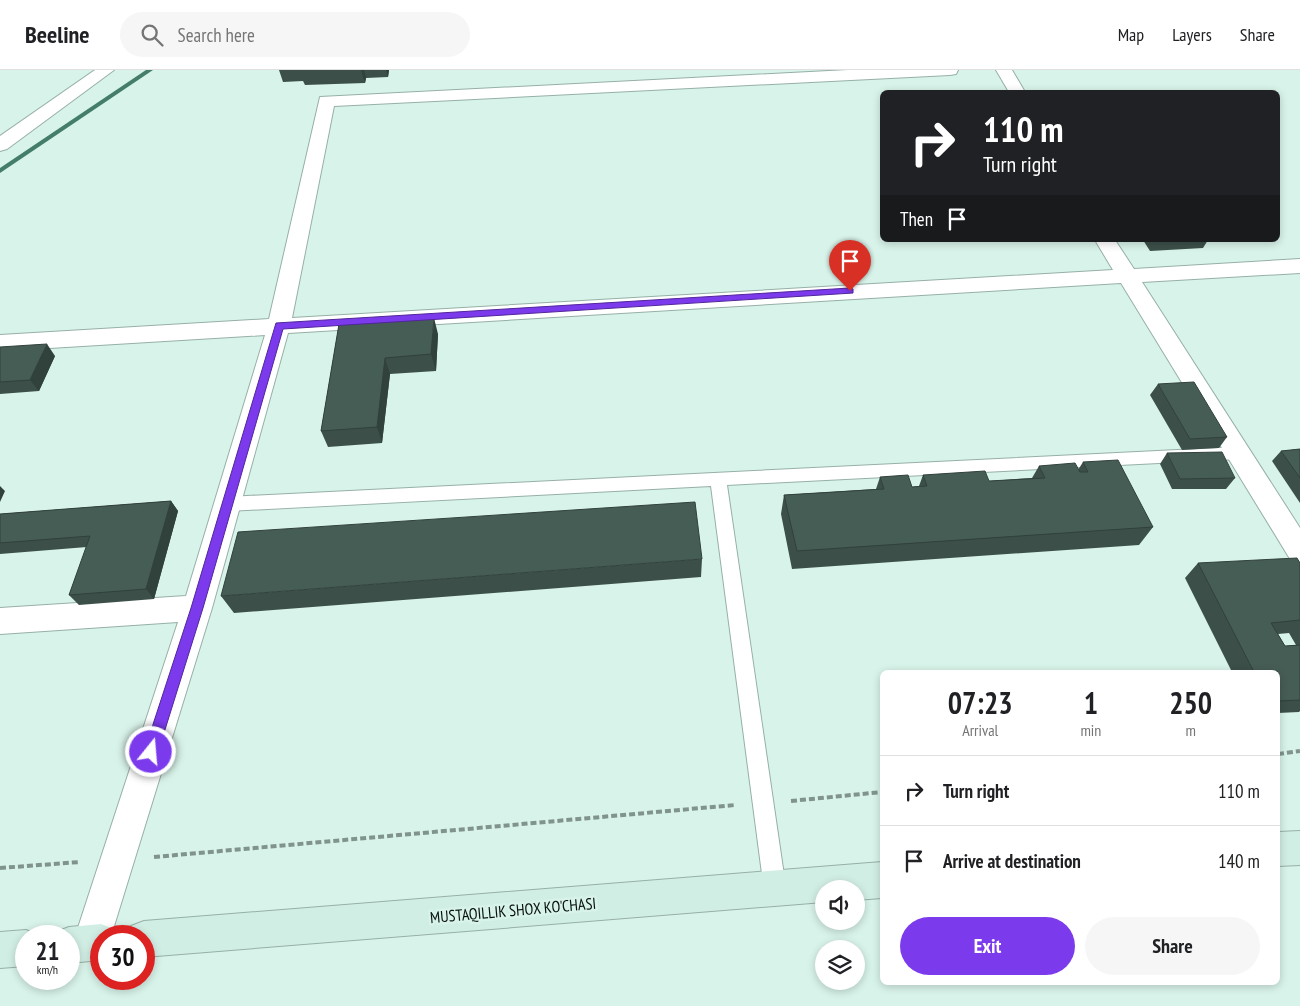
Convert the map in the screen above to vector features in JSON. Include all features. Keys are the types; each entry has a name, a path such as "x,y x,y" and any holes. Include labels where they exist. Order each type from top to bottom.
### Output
{"street":[{"path":"0,145 106,70"},
{"path":"87,943 117,860 197,608 279,326 326,101 950,70"},
{"path":"1004,70 1016,90"},
{"path":"1106,242 1300,551"},
{"path":"0,343 1126,274 1300,266"},
{"path":"0,621 197,608"},
{"path":"1280,850 1300,848"},
{"name":"MUSTAQILLIK SHOX KO'CHASI","path":"155,938 880,880"},
{"path":"0,950 15,949"}],"lane":[{"path":"228,504 1238,453"},
{"path":"718,479 775,889"}],"path":[{"path":"1280,754 1300,751"},
{"path":"0,868 117,860 880,792"}],"building":[{"path":"434,318 431,354 385,358 377,427 321,431 339,324"},
{"path":"47,344 30,380 0,382 0,347"},
{"path":"1194,382 1227,437 1190,439 1158,384"},
{"path":"1300,449 1300,478 1281,451"},
{"path":"1222,452 1235,478 1180,479 1167,453"},
{"path":"1118,460 1153,527 797,551 784,495 884,489 880,477 908,475 912,487 927,486 923,475 985,471 989,481 1045,478 1039,466 1075,463 1080,472 1088,472 1083,462"},
{"path":"171,501 146,589 69,595 90,536 0,543 0,514"},
{"path":"695,502 702,559 221,596 238,532"},
{"path":"1297,558 1300,563 1300,620 1271,623 1285,646 1300,645 1300,700 1280,701 1280,670 1253,670 1198,563"}],"waterway":[{"path":"0,171 150,70"}],"route":[{"path":"151,752 197,608 279,326 850,291"}]}
